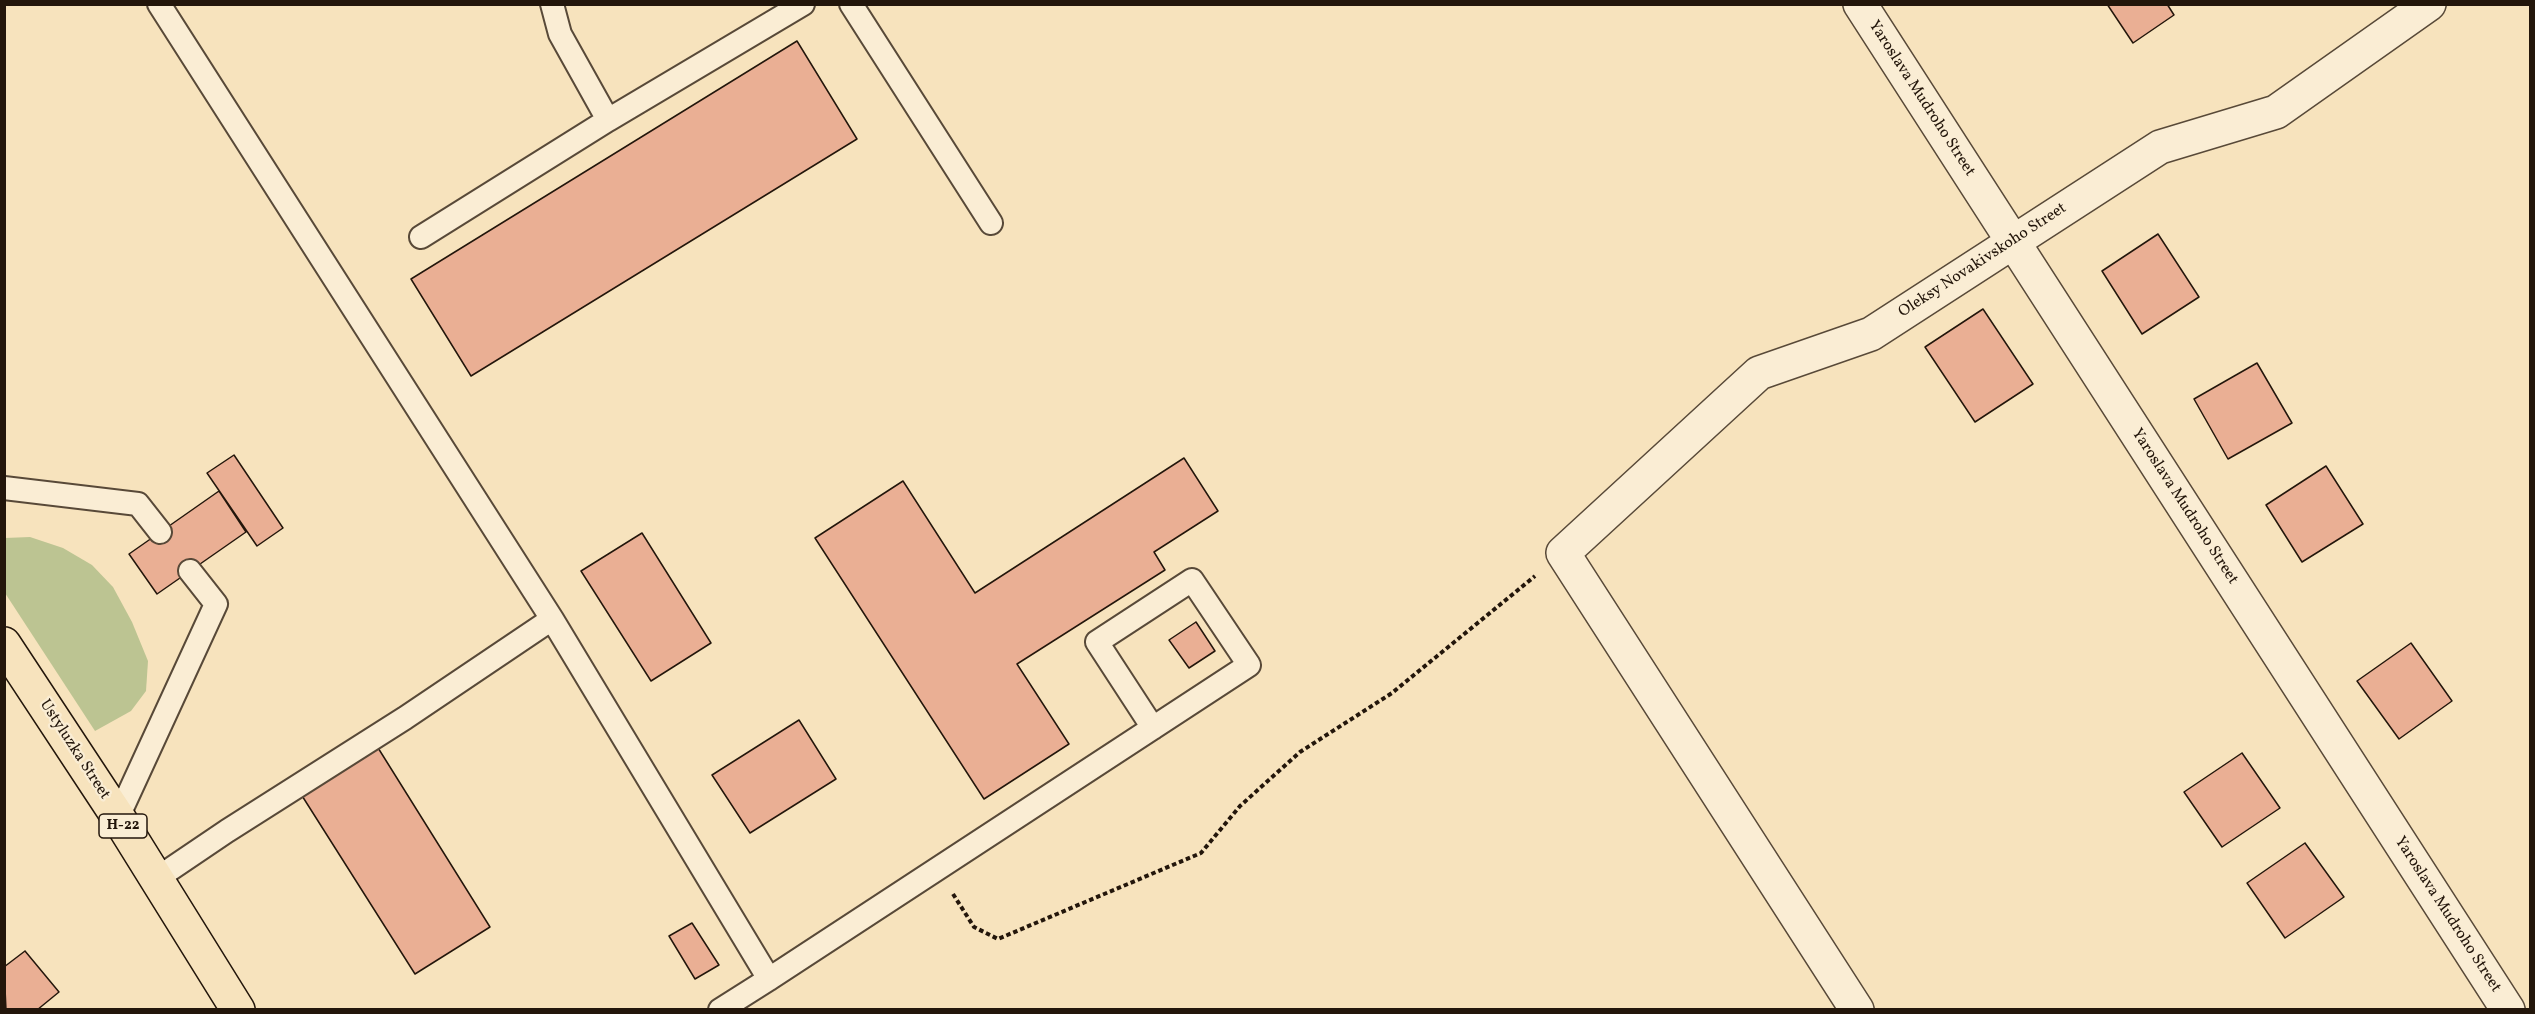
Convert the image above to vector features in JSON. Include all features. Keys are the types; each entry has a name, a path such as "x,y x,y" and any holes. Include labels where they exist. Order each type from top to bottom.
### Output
{"main road":[{"name":"Ustyluzka Street","path":"4,644 118,817 238,1010"}],"street":[{"name":"Yaroslava Mudroho Street","path":"1860,4 2508,1010"},
{"name":"Oleksy Novakivskoho Street","path":"1563,553 1759,372 1871,334 2160,147 2276,112 2429,4"},
{"path":"1563,553 1857,1010"}],"lane":[{"path":"159,4 552,619 768,979"},
{"path":"552,4 560,34 608,120"},
{"path":"421,237 608,120 803,4"},
{"path":"851,4 991,223"},
{"path":"4,488 138,504 160,532"},
{"path":"118,817 216,604 190,571"},
{"path":"720,1010 1153,728 1248,665 1192,580 1097,642 1153,728"},
{"path":"156,879 405,718 552,619"}],"path":[{"path":"937,869 974,927 998,939 1201,853 1240,806 1300,752 1392,693 1563,553"}],"green space":[{"path":"30,537 63,548 92,565 113,587 132,622 148,661 146,691 131,711 95,731 5,593 5,538"}],"building":[{"path":"2107,4 2167,4 2174,15 2133,43"},
{"path":"797,41 857,139 471,376 411,279"},
{"path":"2158,234 2199,297 2142,334 2102,271"},
{"path":"1983,309 2033,384 1975,422 1925,347"},
{"path":"2257,363 2292,423 2228,459 2194,399"},
{"path":"234,455 283,528 257,546 207,473"},
{"path":"1184,458 1218,511 1154,552 1165,570 1017,664 1069,744 984,799 815,538 903,481 975,593"},
{"path":"2326,466 2363,524 2302,562 2266,505"},
{"path":"219,491 246,532 157,594 129,554"},
{"path":"642,533 711,643 651,681 581,571"},
{"path":"1196,622 1215,651 1189,668 1169,640"},
{"path":"2411,643 2452,701 2399,739 2357,681"},
{"path":"799,720 836,779 750,833 712,775"},
{"path":"375,743 490,927 415,974 299,791"},
{"path":"2242,753 2280,808 2222,847 2184,792"},
{"path":"2305,843 2344,897 2285,938 2247,883"},
{"path":"692,923 719,965 695,979 669,936"},
{"path":"25,951 59,992 37,1010 6,1010 4,967"}]}
